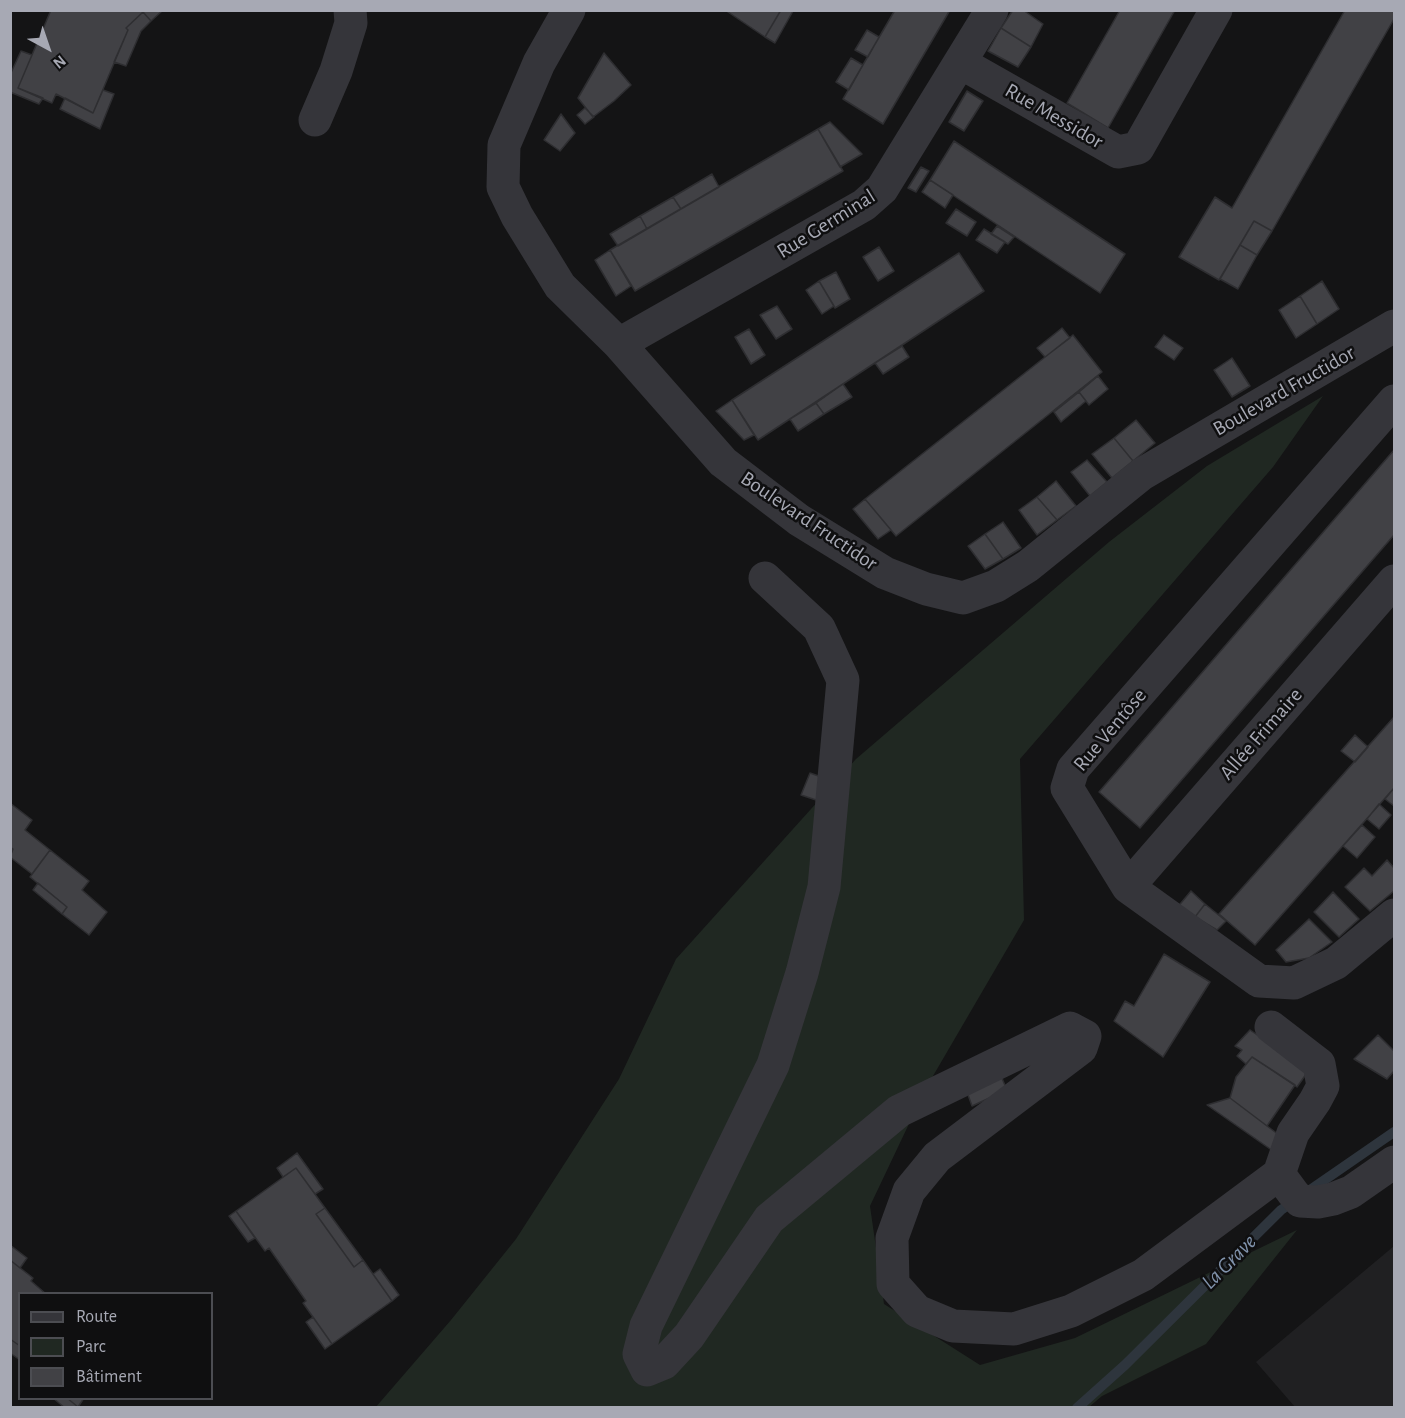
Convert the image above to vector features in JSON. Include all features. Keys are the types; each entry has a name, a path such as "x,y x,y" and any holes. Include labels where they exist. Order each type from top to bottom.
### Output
{"street":[{"path":"315,120 336,71 351,23 350,10"},
{"name":"Boulevard Fructidor","path":"569,10 539,63 504,145 503,187 517,216 560,286 619,344 723,462 799,520 885,573 926,589 963,598 996,585 1028,566 1142,474 1395,326"},
{"name":"Rue Germinal","path":"619,344 864,205 882,189 992,10"},
{"name":"Rue Messidor","path":"961,63 1118,152 1138,148 1216,10"},
{"name":"Rue Ventôse","path":"1395,401 1073,769 1067,788 1128,887 1258,981 1294,983 1336,963 1395,915"},
{"path":"765,578 819,628 843,680 824,887 802,973 773,1065 646,1326 639,1354 648,1370 664,1364 689,1336 769,1219 899,1111 1070,1028 1085,1036 1081,1048 937,1157 909,1191 892,1238 893,1284 917,1311 953,1326 1014,1329 1071,1311 1143,1275 1291,1190"},
{"name":"Allée Frimaire","path":"1128,887 1395,581"},
{"path":"1272,1027 1318,1064 1323,1086 1293,1133 1291,1190"},
{"path":"1291,1190 1318,1202 1334,1199 1351,1192 1395,1162"}],"shaded area":[{"path":"1394,1246 1394,1407 1295,1407 1256,1362"}],"green space":[{"path":"1323,396 1273,467 1020,759 1024,920 926,1088 870,1206 884,1304 980,1365 1075,1338 1297,1230 1206,1344 1102,1396 1089,1407 375,1408 451,1320 516,1239 619,1079 676,959 856,759 1109,542 1207,466"}],"building":[{"path":"51,10 162,11 151,21 143,12 126,28 128,30 93,113 56,94 52,103 18,88"},
{"path":"725,10 781,10 765,37"},
{"path":"781,10 793,11 775,43 765,37"},
{"path":"895,10 950,10 883,124 843,99"},
{"path":"1013,10 1023,10 1043,24 1031,47 1001,28"},
{"path":"1120,10 1175,10 1108,128 1067,103"},
{"path":"1345,10 1394,10 1394,19 1272,231 1254,221 1219,280 1179,257 1215,197 1232,208"},
{"path":"143,12 151,21 141,31 126,66 114,62 128,30 126,28"},
{"path":"1001,28 1031,47 1018,67 988,51"},
{"path":"867,30 879,37 868,57 855,50"},
{"path":"21,51 32,55 18,88 43,98 39,104 10,92 10,75"},
{"path":"604,53 631,85 593,117 578,98"},
{"path":"851,58 863,65 849,90 836,82"},
{"path":"103,90 114,94 100,129 60,109 65,98 93,113"},
{"path":"967,91 983,101 964,131 949,122"},
{"path":"585,108 594,117 585,124 577,115"},
{"path":"561,114 575,133 560,151 544,140"},
{"path":"830,122 862,154 840,167 818,129"},
{"path":"818,129 843,171 635,291 610,250"},
{"path":"954,141 1125,254 1100,293 930,180"},
{"path":"921,167 929,171 916,192 908,188"},
{"path":"712,174 719,187 681,209 673,197"},
{"path":"930,180 953,195 945,208 922,192"},
{"path":"673,197 681,209 647,229 640,216"},
{"path":"956,209 976,222 967,236 946,223"},
{"path":"640,216 647,229 618,246 610,234"},
{"path":"1254,221 1272,231 1257,255 1240,245"},
{"path":"997,226 1014,237 1008,244 991,234"},
{"path":"984,229 1005,242 997,253 976,240"},
{"path":"1240,245 1257,255 1238,289 1220,279"},
{"path":"879,247 894,271 878,281 863,257"},
{"path":"610,250 631,286 616,296 595,260"},
{"path":"959,253 984,291 758,440 732,400"},
{"path":"836,272 850,299 835,308 819,281"},
{"path":"819,281 834,306 822,314 806,290"},
{"path":"1322,281 1339,309 1317,324 1300,296"},
{"path":"1300,296 1317,324 1296,338 1279,310"},
{"path":"777,306 792,329 776,339 760,315"},
{"path":"1062,328 1070,338 1045,357 1037,348"},
{"path":"749,329 765,355 751,364 735,337"},
{"path":"1073,335 1102,372 896,536 865,499"},
{"path":"1164,335 1183,348 1174,360 1155,347"},
{"path":"902,346 909,357 883,374 875,363"},
{"path":"1232,358 1250,386 1232,397 1214,370"},
{"path":"1098,376 1108,389 1089,405 1079,392"},
{"path":"843,384 852,397 824,414 816,403"},
{"path":"1079,392 1086,401 1061,422 1054,412"},
{"path":"732,400 754,435 744,440 716,411"},
{"path":"816,403 824,414 798,431 790,419"},
{"path":"1136,420 1155,443 1133,461 1114,438"},
{"path":"1114,438 1133,461 1112,478 1092,454"},
{"path":"1394,450 1394,535 1140,828 1099,792"},
{"path":"1087,460 1107,482 1090,496 1071,472"},
{"path":"1056,481 1076,506 1057,520 1037,497"},
{"path":"1037,497 1057,520 1037,535 1019,510"},
{"path":"865,499 891,530 878,539 853,509"},
{"path":"1003,522 1021,548 1003,559 985,534"},
{"path":"985,534 1003,559 985,569 968,546"},
{"path":"1394,717 1394,788 1255,945 1219,914"},
{"path":"1355,735 1368,747 1355,762 1341,751"},
{"path":"810,773 827,779 819,801 801,795"},
{"path":"1394,788 1394,806 1385,799"},
{"path":"10,803 32,820 25,830 50,850 32,874 10,857 13,849 10,847"},
{"path":"1379,804 1391,815 1379,829 1367,819"},
{"path":"1362,825 1375,837 1357,858 1343,846"},
{"path":"50,850 89,881 82,890 107,912 89,935 62,914 67,907 30,877"},
{"path":"1387,860 1394,868 1394,891 1370,911 1345,887 1364,868 1372,876"},
{"path":"38,883 67,907 62,914 33,890"},
{"path":"1191,891 1205,904 1195,917 1176,909"},
{"path":"1333,892 1359,919 1339,937 1314,912"},
{"path":"1205,904 1226,921 1217,930 1195,917"},
{"path":"1309,919 1332,942 1309,958 1286,962 1276,950"},
{"path":"1164,954 1210,982 1163,1057 1114,1021 1125,1001 1134,1006"},
{"path":"1250,1030 1309,1070 1297,1087 1252,1057 1246,1064 1237,1056 1242,1050 1235,1046"},
{"path":"1378,1035 1394,1051 1394,1071 1387,1079 1354,1059"},
{"path":"1252,1057 1295,1085 1267,1126 1230,1098 1236,1077"},
{"path":"1001,1076 1007,1090 972,1106 967,1092"},
{"path":"1230,1098 1283,1138 1273,1151 1207,1105"},
{"path":"297,1153 323,1189 315,1194 296,1168 283,1177 277,1168"},
{"path":"296,1168 325,1208 316,1214 354,1267 363,1260 392,1301 332,1344 303,1303 306,1301 269,1248 265,1251 236,1211"},
{"path":"325,1208 363,1260 354,1267 316,1214"},
{"path":"236,1211 255,1238 248,1242 229,1216"},
{"path":"10,1245 27,1258 20,1268 10,1260"},
{"path":"10,1260 33,1278 31,1281 44,1292 18,1292 18,1345 10,1339"},
{"path":"380,1269 399,1295 392,1301 373,1274"},
{"path":"313,1317 332,1344 325,1349 306,1322"},
{"path":"10,1339 18,1345 18,1359 10,1353"},
{"path":"55,1400 69,1400 78,1407 65,1408"},
{"path":"69,1400 83,1400 78,1407"}],"waterway":[{"name":"La Grave","path":"1077,1408 1125,1365 1281,1210 1394,1132"}]}
